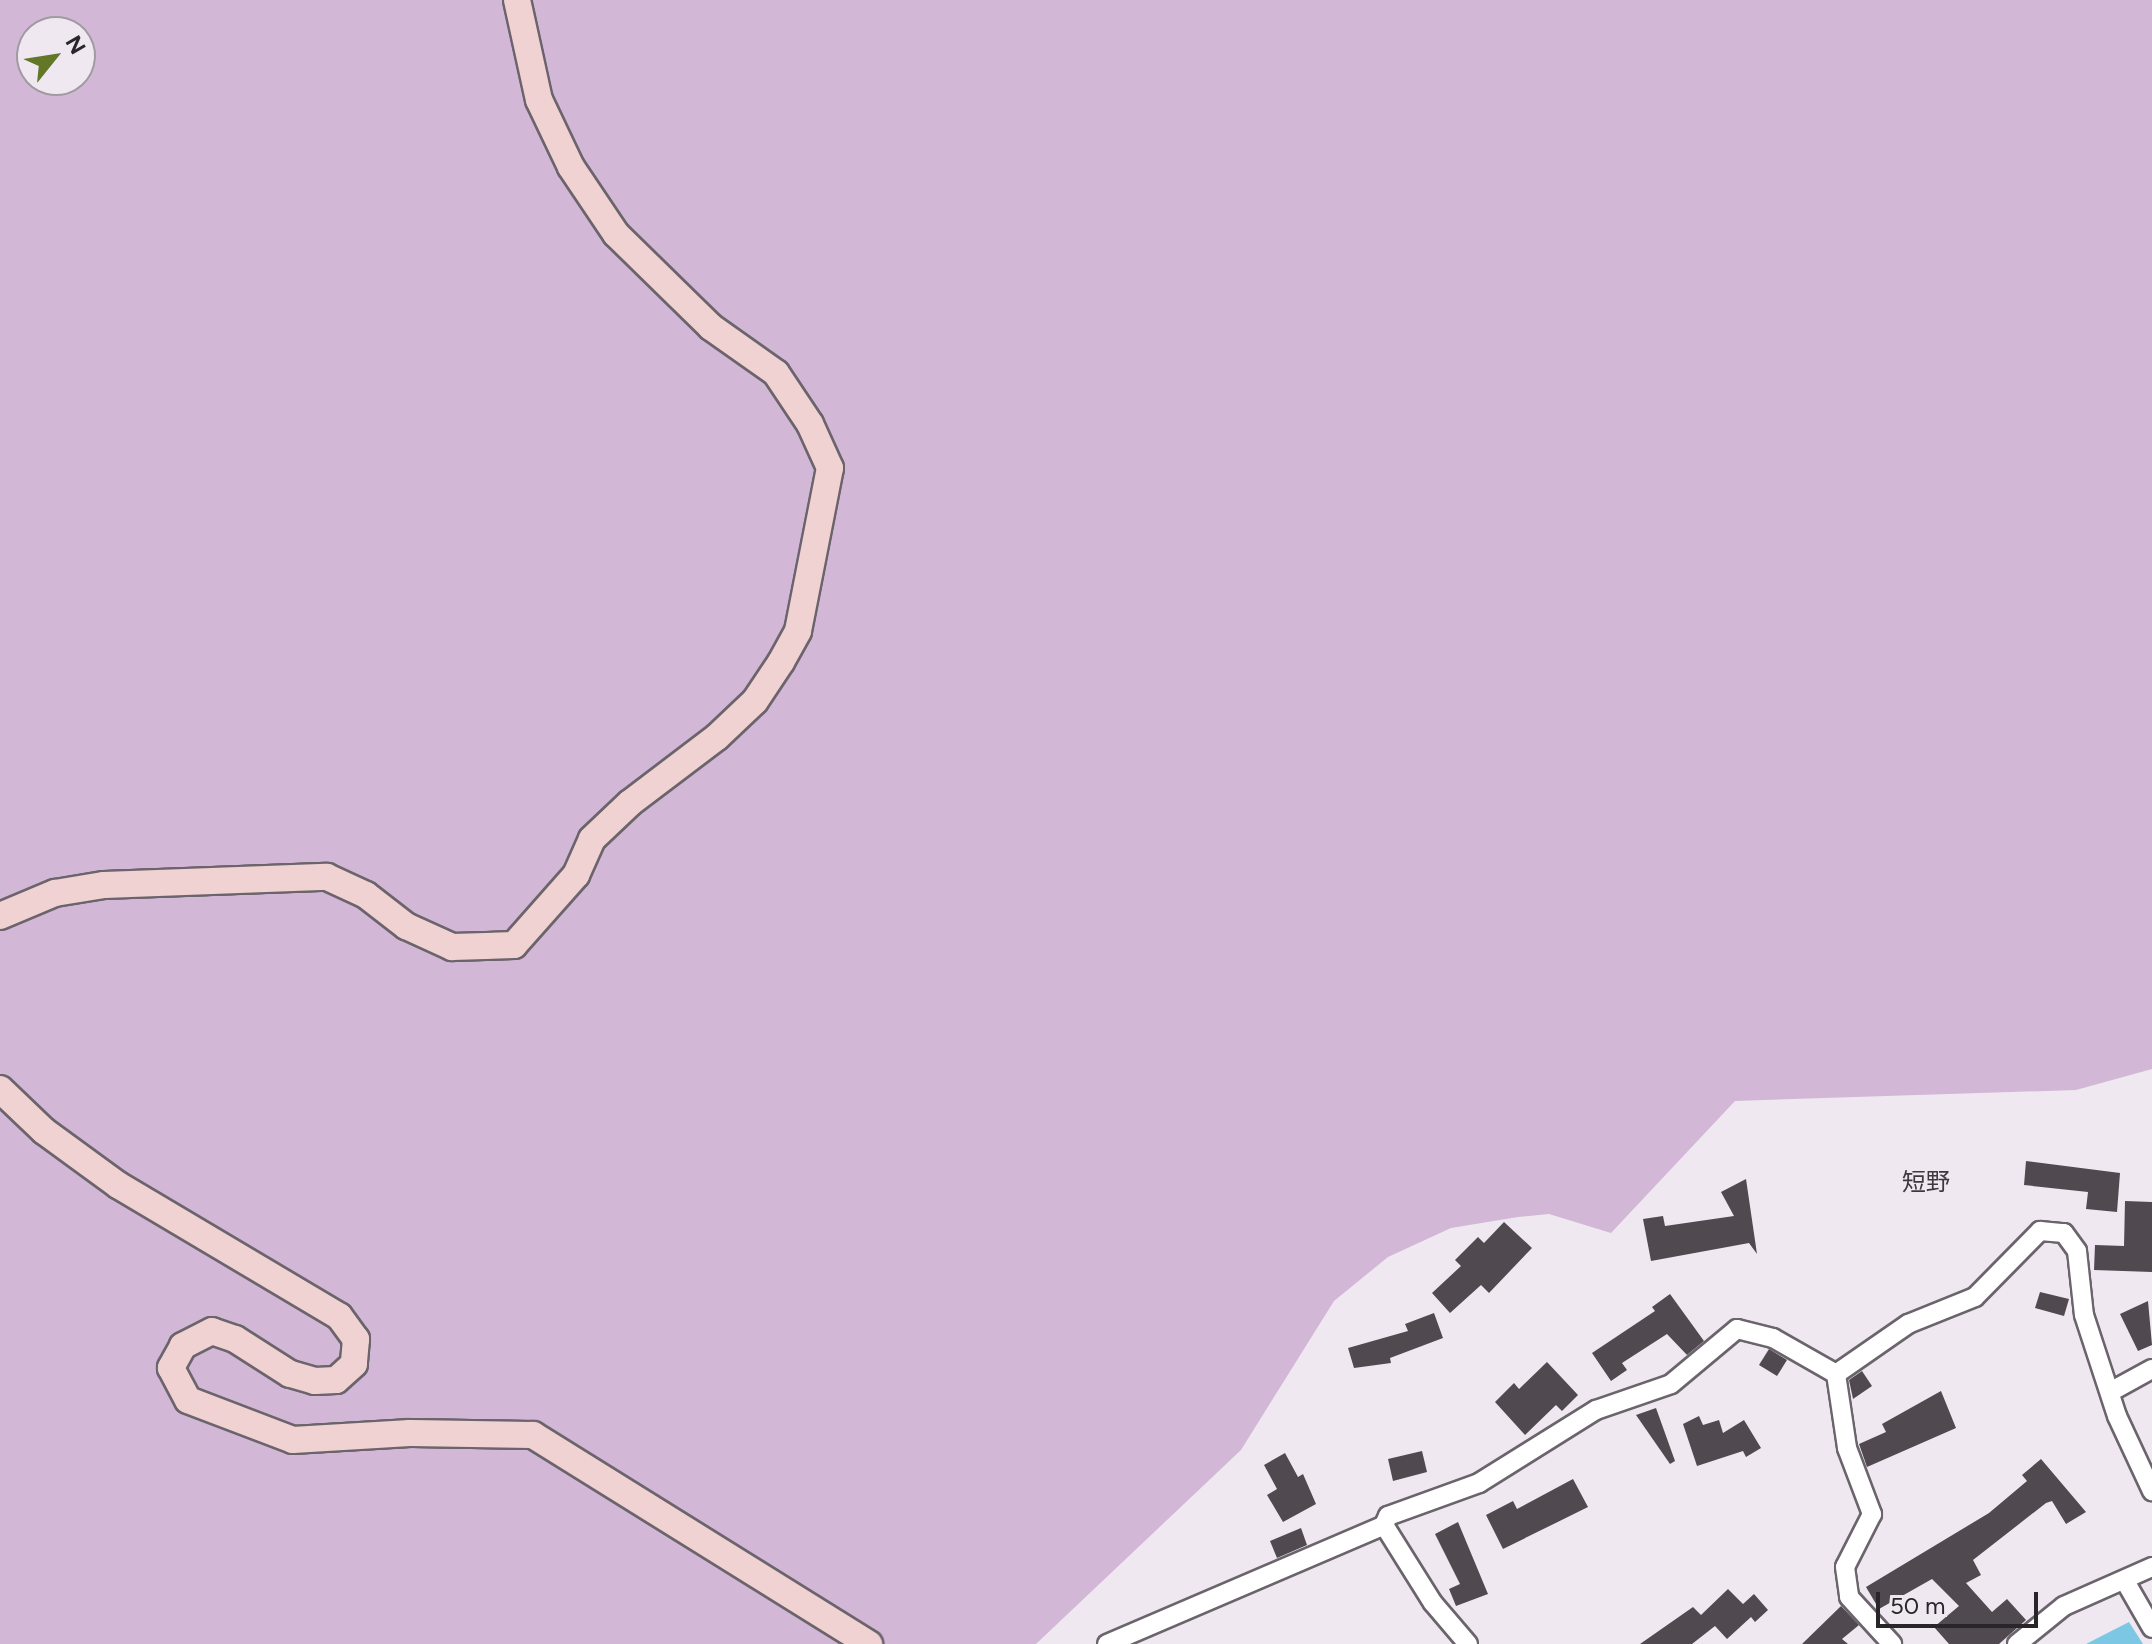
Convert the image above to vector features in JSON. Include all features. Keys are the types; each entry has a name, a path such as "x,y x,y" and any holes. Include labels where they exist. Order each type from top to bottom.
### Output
{"street":[{"path":"0,916 55,893 104,885 327,877 366,895 406,926 452,947 514,945 576,875 592,839 630,803 727,728 755,701 781,662 798,631 830,468 810,424 776,373 711,327 616,234 571,167 539,100 517,0"},
{"path":"0,1089 44,1131 118,1185 339,1316 356,1339 354,1364 336,1380 315,1381 290,1374 235,1339 212,1331 183,1346 171,1368 188,1400 293,1440 410,1433 533,1435 869,1644"},
{"path":"1836,1374 1908,1324 1975,1297 2040,1231 2064,1233 2077,1251 2084,1315 2110,1392 2152,1491"},
{"path":"1107,1644 1384,1525 1388,1516 1479,1483 1596,1410 1671,1384 1737,1329 1773,1338 1836,1374"},
{"path":"2110,1392 2152,1369"},
{"path":"1836,1374 1847,1448 1872,1514 1845,1567 1849,1597 1892,1644"},
{"path":"1384,1525 1433,1603 1468,1644"},
{"path":"2017,1644 2064,1606 2152,1567"},
{"path":"2125,1581 2152,1628"}],"shaded area":[{"path":"0,0 2152,0 2152,1069 2076,1090 1735,1101 1611,1233 1549,1214 1518,1217 1451,1228 1388,1257 1334,1301 1241,1450 1036,1644 0,1644"}],"water":[{"path":"2129,1622 2143,1644 2086,1644"}],"building":[{"path":"2026,1161 2120,1173 2117,1212 2086,1209 2088,1192 2024,1185"},
{"path":"1746,1179 1757,1254 1749,1243 1651,1261 1643,1219 1663,1216 1665,1226 1734,1216 1721,1192"},
{"path":"2125,1201 2152,1202 2152,1272 2094,1270 2095,1245 2124,1246"},
{"path":"1504,1222 1532,1248 1489,1293 1481,1285 1450,1313 1432,1293 1461,1266 1455,1260 1478,1237 1484,1243"},
{"path":"2040,1292 2069,1299 2064,1316 2035,1308"},
{"path":"1670,1294 1704,1341 1687,1355 1667,1334 1622,1363 1627,1370 1611,1381 1592,1353 1655,1311 1652,1307"},
{"path":"2148,1301 2152,1345 2138,1351 2120,1314"},
{"path":"1434,1313 1443,1338 1390,1358 1391,1363 1354,1368 1348,1348 1408,1331 1405,1324"},
{"path":"1769,1349 1787,1360 1777,1376 1759,1365"},
{"path":"1547,1362 1578,1395 1562,1411 1556,1405 1525,1435 1495,1402 1514,1383 1519,1389"},
{"path":"1862,1371 1872,1386 1853,1399 1849,1380"},
{"path":"1941,1391 1956,1428 1867,1467 1859,1444 1886,1432 1882,1424"},
{"path":"1656,1408 1675,1461 1670,1464 1636,1415"},
{"path":"1699,1416 1703,1425 1719,1420 1723,1433 1744,1420 1761,1448 1746,1457 1743,1451 1697,1466 1683,1424"},
{"path":"1422,1451 1427,1472 1393,1481 1388,1459"},
{"path":"1285,1453 1298,1477 1303,1474 1316,1504 1283,1522 1267,1495 1277,1489 1264,1465"},
{"path":"2041,1459 2086,1512 2066,1524 2052,1501 2046,1503 1973,1560 1981,1575 1966,1583 1992,1612 2007,1599 2026,1620 1999,1644 1949,1644 1934,1627 1959,1606 1932,1579 1879,1609 1866,1587 1989,1513 2027,1481 2022,1475"},
{"path":"1573,1479 1588,1507 1503,1549 1486,1515 1513,1501 1517,1509"},
{"path":"1458,1522 1488,1594 1456,1606 1449,1589 1460,1584 1435,1534"},
{"path":"1301,1528 1307,1545 1277,1558 1270,1541"},
{"path":"1728,1589 1743,1604 1754,1594 1768,1610 1755,1622 1751,1617 1727,1639 1715,1626 1692,1644 1640,1644 1693,1607 1701,1615"},
{"path":"1841,1606 1859,1625 1842,1639 1848,1644 1802,1644"}],"district":[{"name":"短野","path":"1926,1182"}]}
